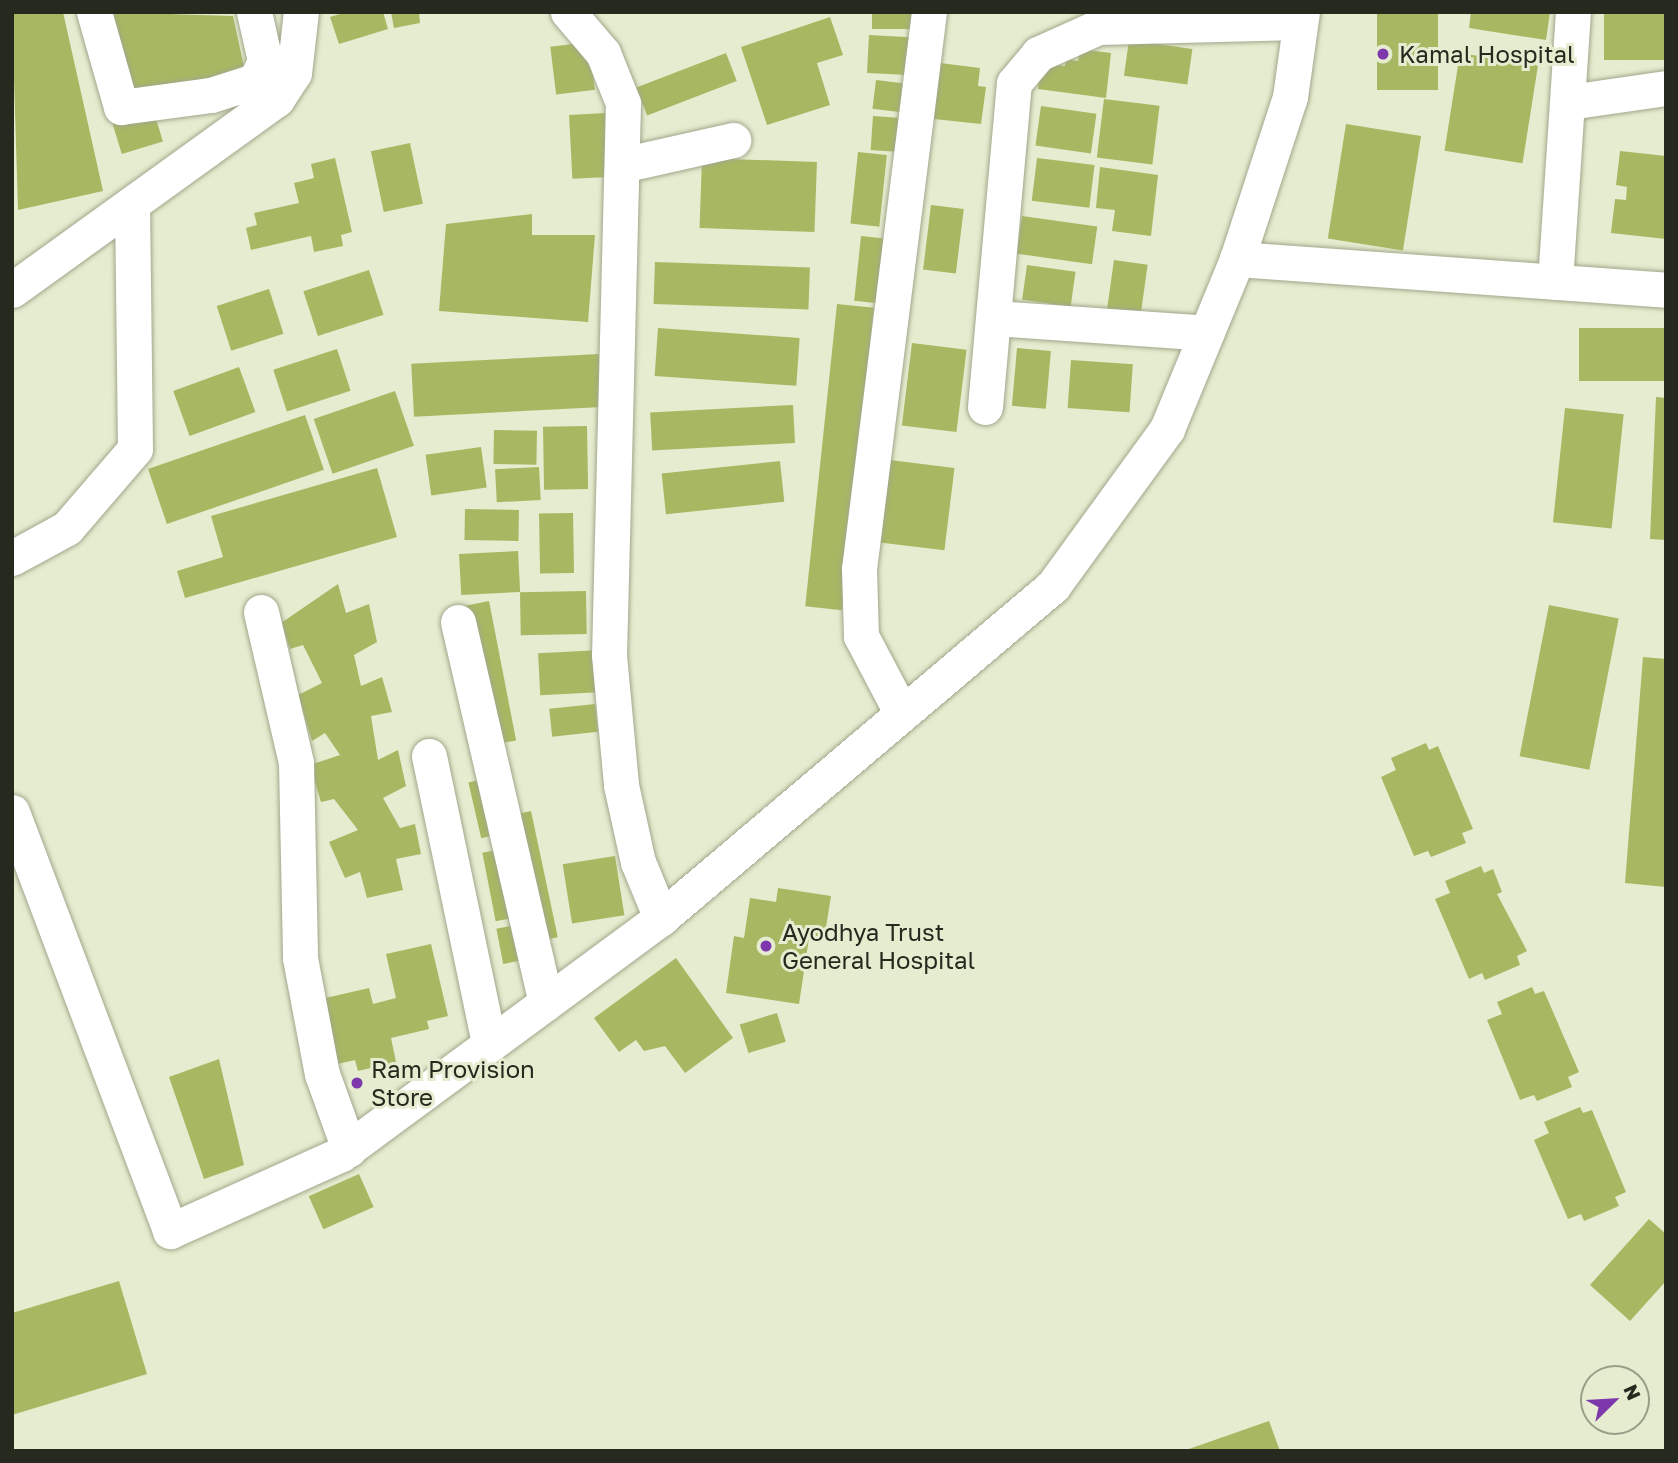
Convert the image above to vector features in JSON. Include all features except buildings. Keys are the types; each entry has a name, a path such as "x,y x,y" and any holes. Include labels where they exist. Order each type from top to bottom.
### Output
{"street":[{"path":"94,12 121,107 211,95 255,81 264,63"},
{"path":"254,12 264,63 277,99"},
{"path":"12,290 277,99 294,73 301,12"},
{"path":"568,12 603,52 623,103 626,164 609,655 621,785 638,862 660,918"},
{"path":"900,710 861,636 859,569 929,12"},
{"path":"1555,282 1573,12"},
{"path":"12,812 170,1231 349,1149 660,918 900,710 1053,586 1167,429 1237,259 1290,97 1301,17 1098,27 1038,54 1014,83 985,407"},
{"path":"1569,102 1666,88"},
{"path":"626,164 733,140"},
{"path":"12,558 67,528 135,449 132,204"},
{"path":"1237,259 1666,290"},
{"path":"994,318 1206,333"},
{"path":"261,612 296,763 300,958 322,1074 349,1149"},
{"path":"458,622 546,1003"},
{"path":"429,756 489,1044"}],"place":[{"name":"Kamal Hospital","path":"1383,54"},
{"name":"Ayodhya Trust General Hospital","path":"766,946"},
{"name":"Ram Provision Store","path":"357,1083"}]}
